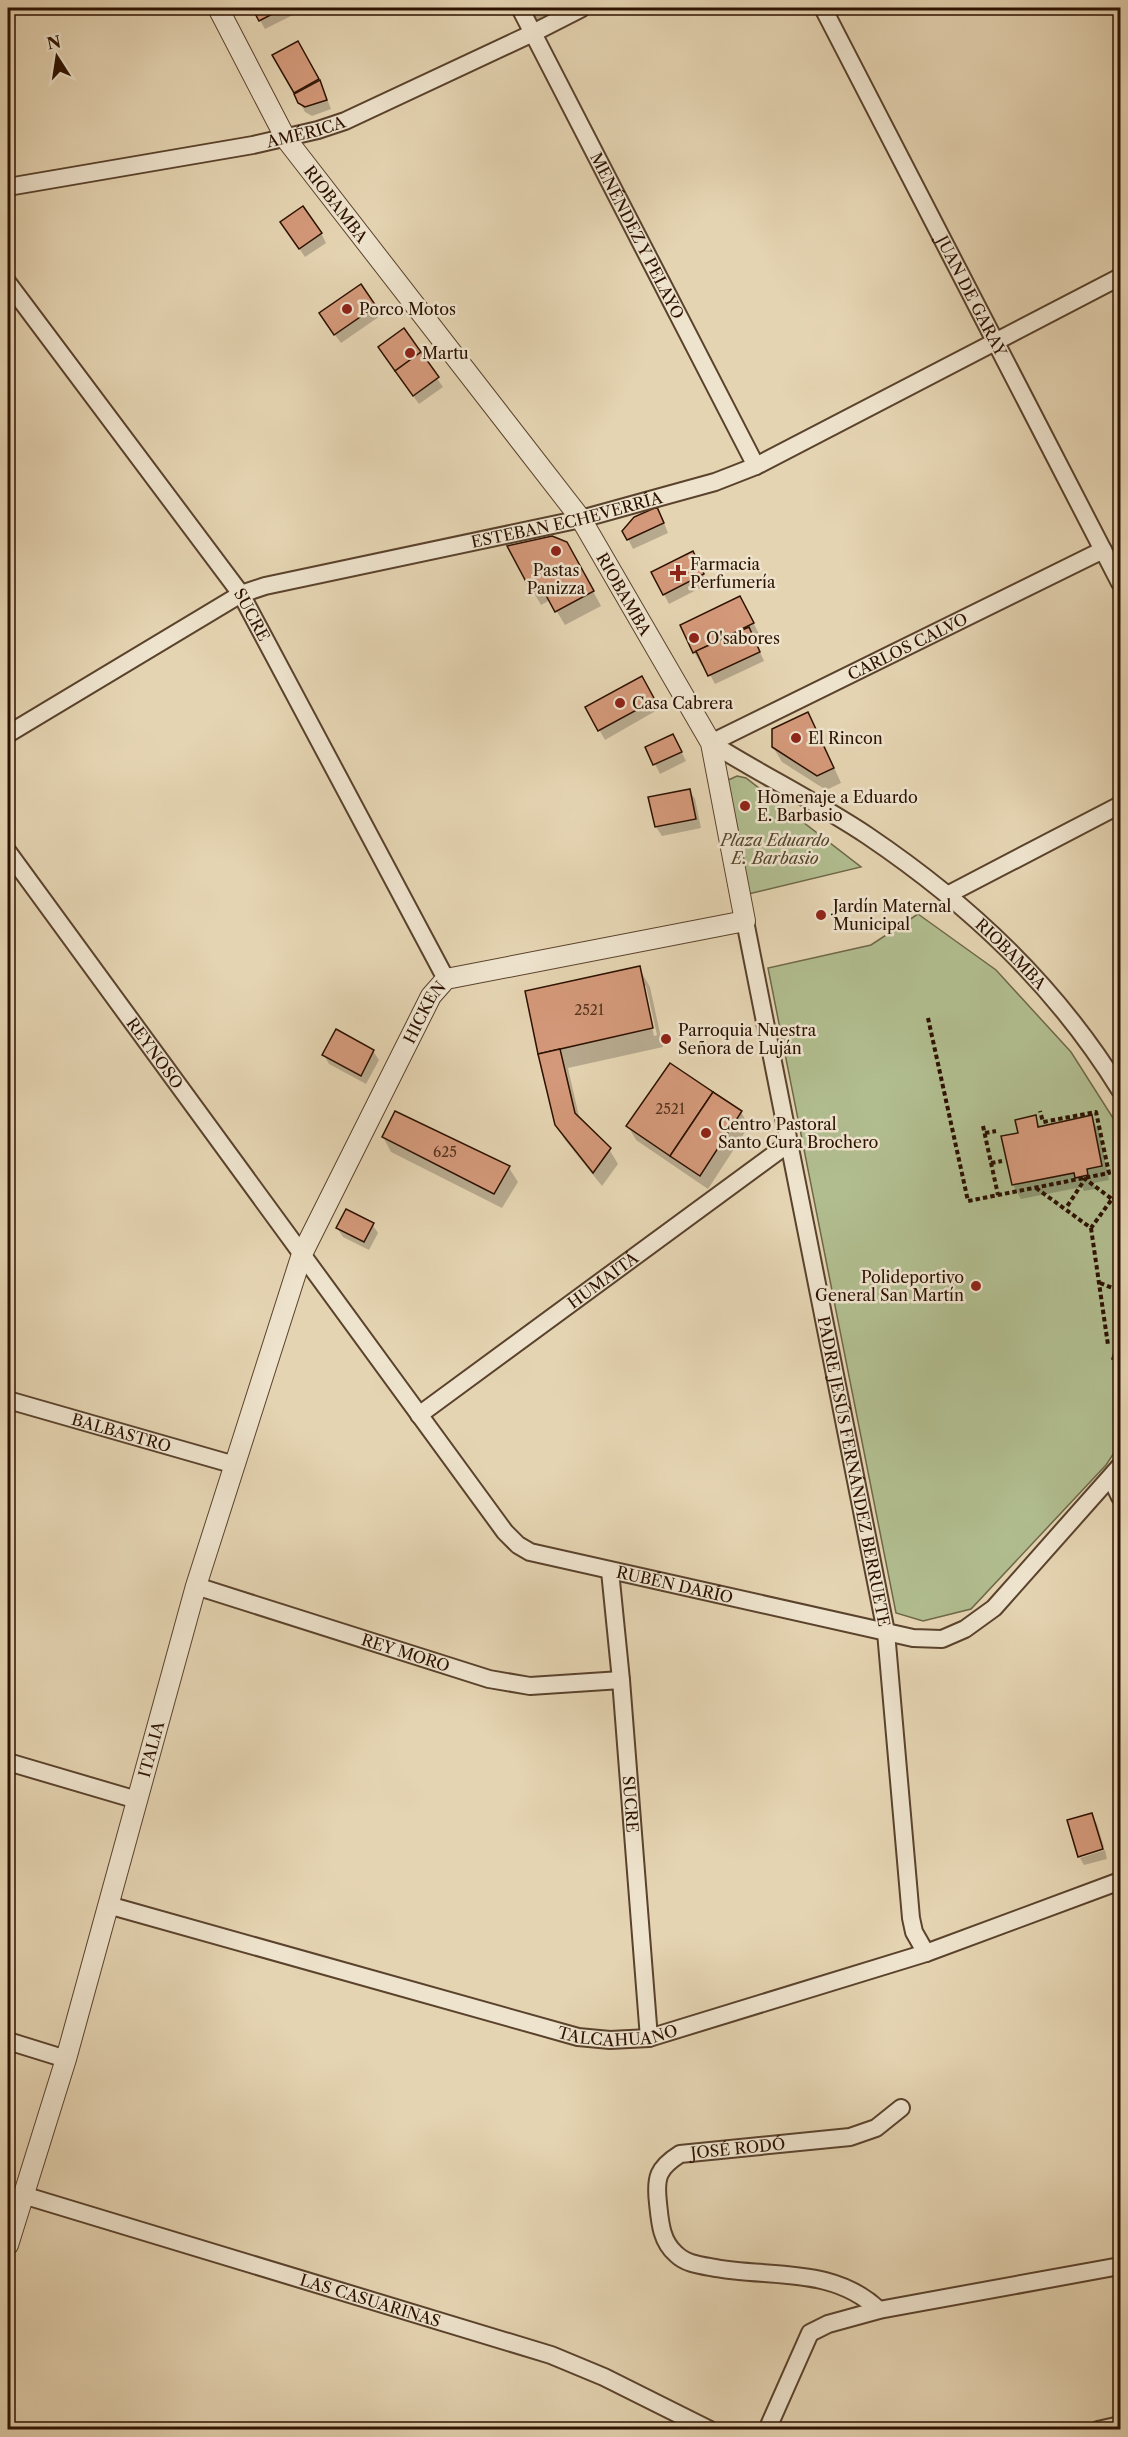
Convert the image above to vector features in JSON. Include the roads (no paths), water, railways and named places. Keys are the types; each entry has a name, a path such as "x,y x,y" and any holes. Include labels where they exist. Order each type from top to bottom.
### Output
{"street":[{"name":"RIOBAMBA","path":"218,8 286,139 581,519 711,743 867,835 949,894 1008,948 1058,1002 1102,1060 1120,1090"},
{"name":"MENÉNDEZ Y PELAYO","path":"520,8 756,466"},
{"name":"AMÉRICA","path":"8,187 286,139 345,121 582,8"},
{"name":"JUAN DE GARAY","path":"823,8 1120,583"},
{"name":"ESTEBAN ECHEVERRÍA","path":"8,734 241,594 265,586 581,519 716,482 756,466 1120,277"},
{"name":"SUCRE","path":"8,283 241,594 447,979"},
{"name":"CARLOS CALVO","path":"711,743 1103,550"},
{"name":"PADRE JESÚS FERNÁNDEZ BERRUETE","path":"711,743 788,1144 886,1632 911,1918 914,1932 926,1953"},
{"path":"949,894 1120,806"},
{"name":"REYNOSO","path":"8,852 302,1254"},
{"name":"HICKEN","path":"302,1254 430,996 447,979 745,921"},
{"name":"HUMAITÁ","path":"419,1415 788,1144"},
{"name":"RUBÉN DARÍO","path":"302,1254 505,1532 518,1545 530,1551 913,1638 942,1639 965,1629 994,1608 1116,1472"},
{"name":"ITALIA","path":"8,2245 66,2059 196,1586 302,1254"},
{"name":"BALBASTRO","path":"8,1400 235,1465"},
{"path":"1116,1472 1120,1497"},
{"name":"SUCRE","path":"610,1571 621,1680 649,2038"},
{"name":"REY MORO","path":"196,1586 489,1680 530,1686 621,1680"},
{"path":"8,1762 137,1800"},
{"name":"TALCAHUANO","path":"108,1905 578,2037 610,2040 649,2038 926,1953 1120,1881"},
{"path":"8,2042 66,2059"},
{"name":"JOSÉ RODÓ","path":"879,2310 866,2297 845,2286 809,2277 720,2269 690,2263 675,2254 662,2233 658,2183 659,2174 664,2165 680,2154 850,2137 876,2128 901,2108"},
{"name":"LAS CASUARINAS","path":"23,2195 551,2355 604,2377 687,2424 710,2430"},
{"path":"767,2430 810,2333 828,2324 879,2310 1120,2266"},
{"path":"1098,2430 1120,2425"}],"place":[{"name":"Porco Motos","path":"347,309"},
{"name":"Martu","path":"410,353"},
{"name":"Pastas Panizza","path":"556,551"},
{"name":"Farmacia Perfumería","path":"678,573"},
{"name":"O'sabores","path":"694,638"},
{"name":"Casa Cabrera","path":"620,703"},
{"name":"El Rincon","path":"796,738"},
{"name":"Homenaje a Eduardo E. Barbasio","path":"745,806"},
{"name":"Jardín Maternal Municipal","path":"821,915"},
{"name":"Parroquia Nuestra Señora de Luján","path":"666,1039"},
{"name":"Centro Pastoral Santo Cura Brochero","path":"706,1133"},
{"name":"Polideportivo General San Martín","path":"976,1286"}],"park label":[{"name":"Plaza Eduardo E. Barbasio","path":"775,849"}]}
